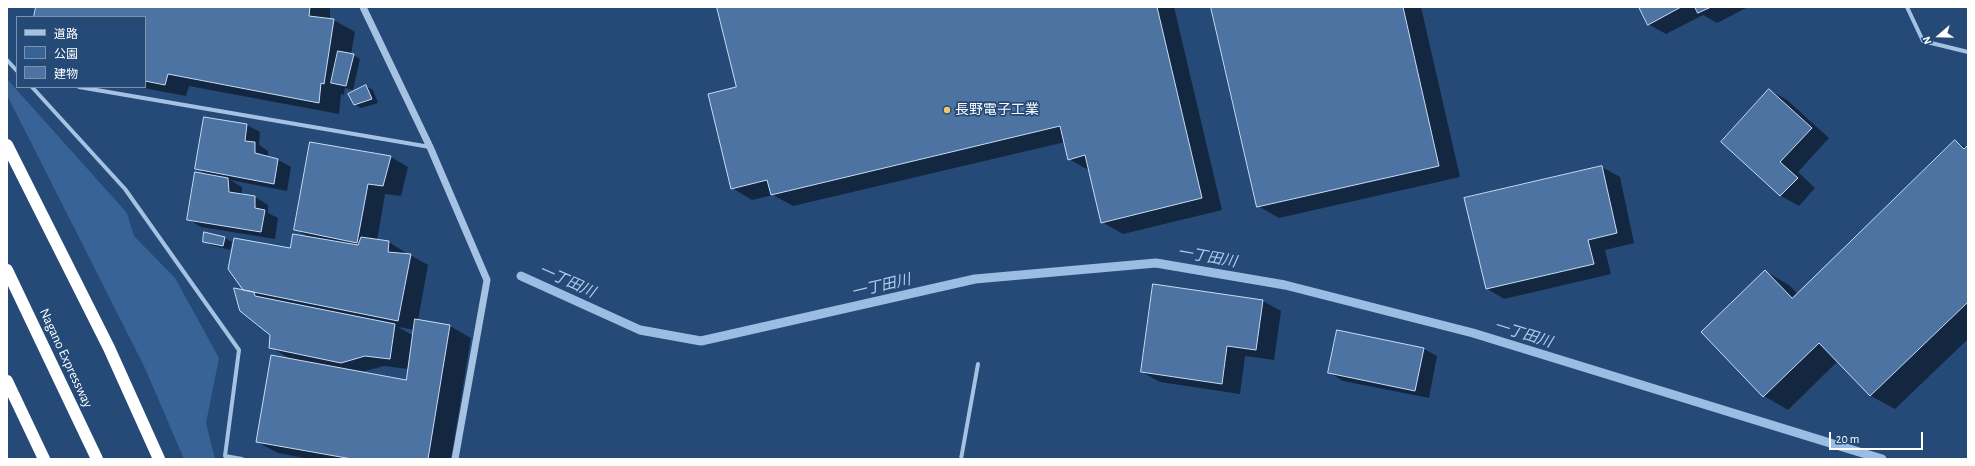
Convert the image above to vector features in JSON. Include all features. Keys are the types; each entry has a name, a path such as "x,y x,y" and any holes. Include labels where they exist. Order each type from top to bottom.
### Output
{"highway":[{"path":"7,145 109,348 159,459"},
{"name":"Nagano Expressway","path":"7,270 97,459"},
{"path":"7,381 44,459"}],"street":[{"path":"362,7 430,147 487,280 455,459"},
{"path":"1907,7 1923,41 1968,52"},
{"path":"7,60 16,70"},
{"path":"33,88 125,189 238,350 224,456 242,459"},
{"path":"85,88 430,147"},
{"path":"961,459 978,364"}],"green space":[{"path":"7,79 127,213 134,236 175,278 219,358 206,423 215,459 184,459 145,368 7,95"}],"building":[{"path":"36,7 310,7 309,16 334,19 324,84 321,83 319,103 168,74 165,85 146,81 146,16 34,16"},
{"name":"長野電子工業","path":"717,7 1157,7 1202,198 1101,223 1085,155 1068,160 1060,126 771,195 767,180 731,189 708,94 736,87"},
{"path":"1211,7 1403,7 1439,166 1257,207"},
{"path":"1639,7 1681,7 1648,25"},
{"path":"1695,7 1711,7 1698,13"},
{"path":"338,51 354,54 346,86 331,83"},
{"path":"366,85 372,99 354,105 348,94"},
{"path":"1769,89 1812,128 1780,162 1798,178 1780,196 1721,142"},
{"path":"204,117 247,124 245,141 255,142 255,153 278,159 274,184 195,169"},
{"path":"1955,140 1964,149 1968,145 1968,302 1870,396 1819,343 1763,397 1701,332 1765,270 1792,298"},
{"path":"310,142 391,156 383,186 368,184 357,243 294,230"},
{"path":"1602,166 1617,233 1588,240 1594,264 1486,289 1464,198"},
{"path":"195,172 228,178 229,192 255,196 255,208 265,210 261,232 187,220"},
{"path":"204,232 225,237 223,246 203,242"},
{"path":"293,234 358,245 361,237 389,241 388,252 411,254 398,321 243,290 228,269 234,238 290,248"},
{"path":"1153,284 1263,300 1256,350 1227,346 1222,384 1141,372"},
{"path":"234,288 254,292 255,296 395,324 390,359 365,356 341,363 269,348 270,335 240,311"},
{"path":"415,319 450,325 428,459 352,459 256,442 271,355 406,380"},
{"path":"1337,330 1424,348 1415,391 1328,373"}],"waterway":[{"name":"一丁田川","path":"521,276 640,330 701,341 975,279 1156,263 1285,285 1473,333 1882,459"}],"place":[{"name":"長野電子工業","path":"947,110"}]}
